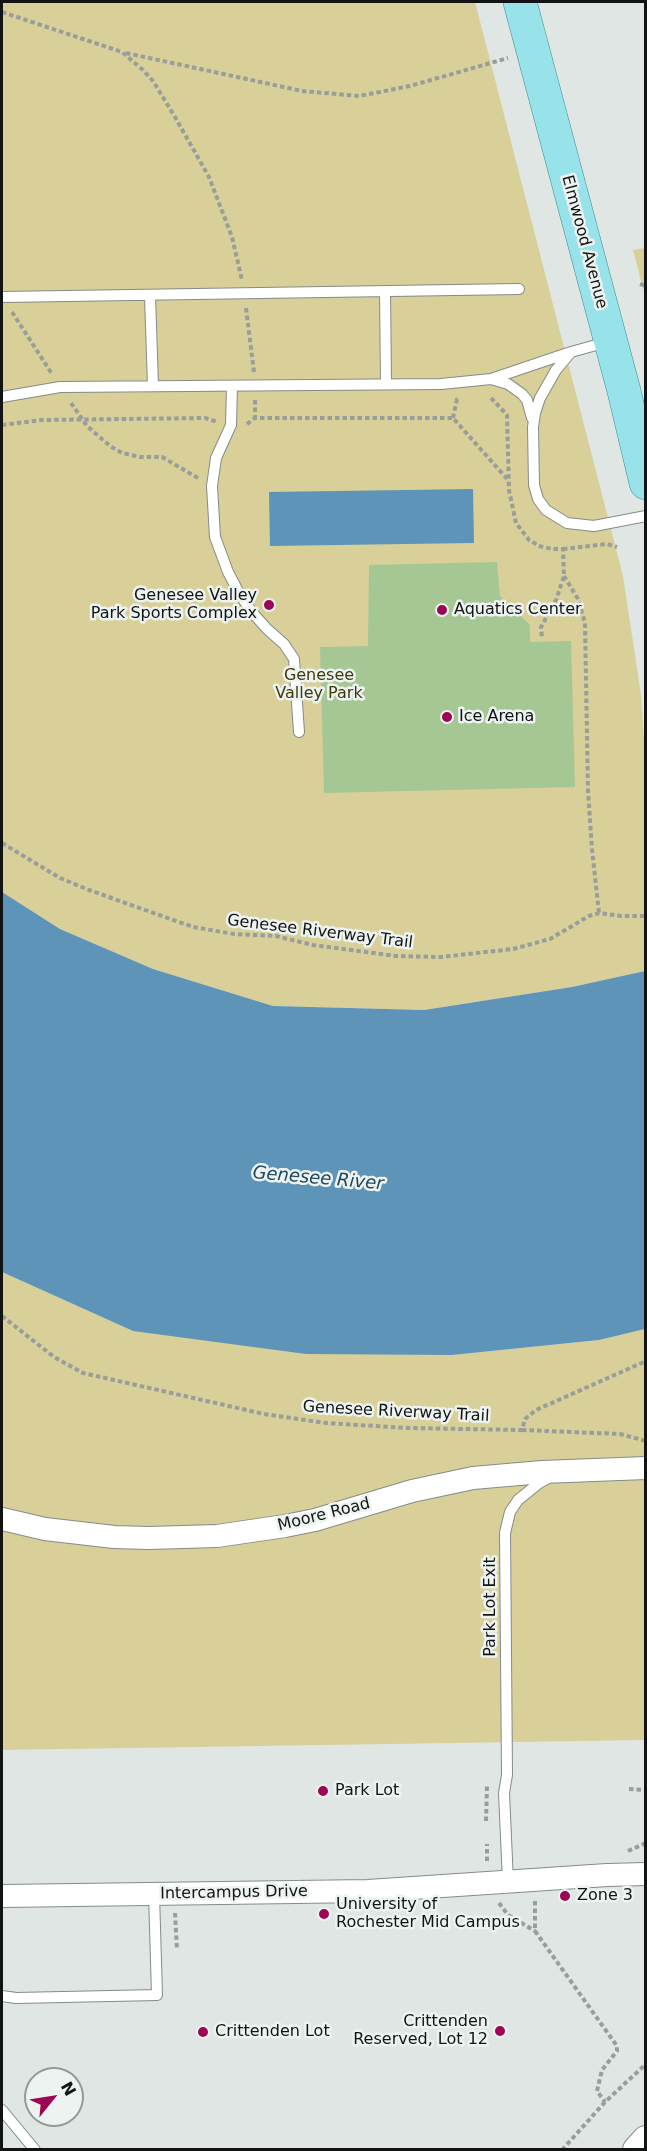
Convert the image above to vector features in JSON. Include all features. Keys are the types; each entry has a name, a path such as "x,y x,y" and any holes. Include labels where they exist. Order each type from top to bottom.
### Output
{"main road":[{"name":"Elmwood Avenue","path":"520,2 610,341 645,483"}],"street":[{"name":"Moore Road","path":"2,1519 45,1529 114,1537 217,1536 285,1527 412,1491 473,1478 645,1468"},
{"name":"Intercampus Drive","path":"2,1896 502,1890 607,1875 645,1874"},
{"path":"639,2150 645,2140"},
{"path":"639,2150 645,2145"}],"lane":[{"path":"2,297 519,289"},
{"path":"385,292 386,384"},
{"path":"150,296 153,386"},
{"path":"2,397 60,387 441,384 491,379 610,341"},
{"path":"533,427 540,398 556,370 571,352"},
{"path":"491,379 508,384 522,394 530,410 533,427 534,485 538,499 551,514 567,523 579,526 613,523 645,516"},
{"path":"232,386 231,425 216,458 212,486 215,537 228,572 251,611 284,644 294,659 299,732"},
{"name":"Park Lot Exit","path":"502,1890 504,1792 507,1775 507,1522 518,1500 527,1492 539,1483 567,1471"},
{"path":"2,1996 16,1998 157,1995 154,1894"},
{"path":"2,2110 35,2150"}],"path":[{"path":"2,12 122,52 302,91 359,96 410,86 533,50"},
{"path":"122,52 153,81 209,177 232,237 252,349 255,418"},
{"path":"640,284 645,286"},
{"path":"2,297 82,420 96,435 122,453 140,457 162,457 212,486"},
{"path":"480,398 492,398 507,414 509,481 513,513 521,532 539,546 552,549 607,544 617,547"},
{"path":"453,418 457,399 469,399"},
{"path":"2,425 42,420 205,418 241,429 255,418 453,418 509,481"},
{"path":"542,639 541,627 556,600 564,576 563,549"},
{"path":"564,576 578,599 585,623 588,791 599,913 645,916"},
{"name":"Genesee Riverway Trail","path":"2,843 33,864 69,882 193,927 234,934 276,936 314,945 396,956 441,957 513,949 550,939 589,916 599,913"},
{"name":"Genesee Riverway Trail","path":"2,1316 54,1357 83,1373 264,1414 372,1426 620,1434 645,1441"},
{"path":"522,1430 525,1419 536,1410 645,1360"},
{"path":"486,1786 486,1821"},
{"path":"629,1789 645,1790"},
{"path":"486,1863 487,1844"},
{"path":"502,1890 500,1907 508,1915 535,1931 617,2046 615,2055 602,2070 597,2091 605,2102"},
{"path":"535,1893 535,1931"},
{"path":"175,1910 177,1950"},
{"path":"562,2150 605,2102 645,2064"}],"green space":[{"name":"Genesee Valley Park","path":"2,2 475,2 623,576 641,695 645,754 645,971 572,987 424,1010 273,1006 153,969 60,929 2,892"},
{"path":"646,248 645,296 633,250"},
{"path":"2,1272 133,1331 452,1355 599,1340 645,1329 645,1740 2,1750"}],"water":[{"path":"473,489 474,543 270,546 269,492"},
{"name":"Genesee River","path":"2,892 60,929 153,969 273,1006 424,1010 572,987 645,971 645,1329 599,1340 452,1355 306,1354 133,1331 2,1272"}],"building":[{"name":"Ice Arena","path":"497,562 500,596 530,625 530,642 571,641 575,787 324,793 320,647 368,646 369,565"}],"place":[{"name":"Genesee Valley Park Sports Complex","path":"269,605"},
{"name":"Aquatics Center","path":"442,610"},
{"name":"Ice Arena","path":"447,717"},
{"name":"Park Lot","path":"323,1791"},
{"name":"Zone 3","path":"565,1896"},
{"name":"University of Rochester Mid Campus","path":"324,1914"},
{"name":"Crittenden Reserved, Lot 12","path":"500,2031"},
{"name":"Crittenden Lot","path":"203,2032"}]}
